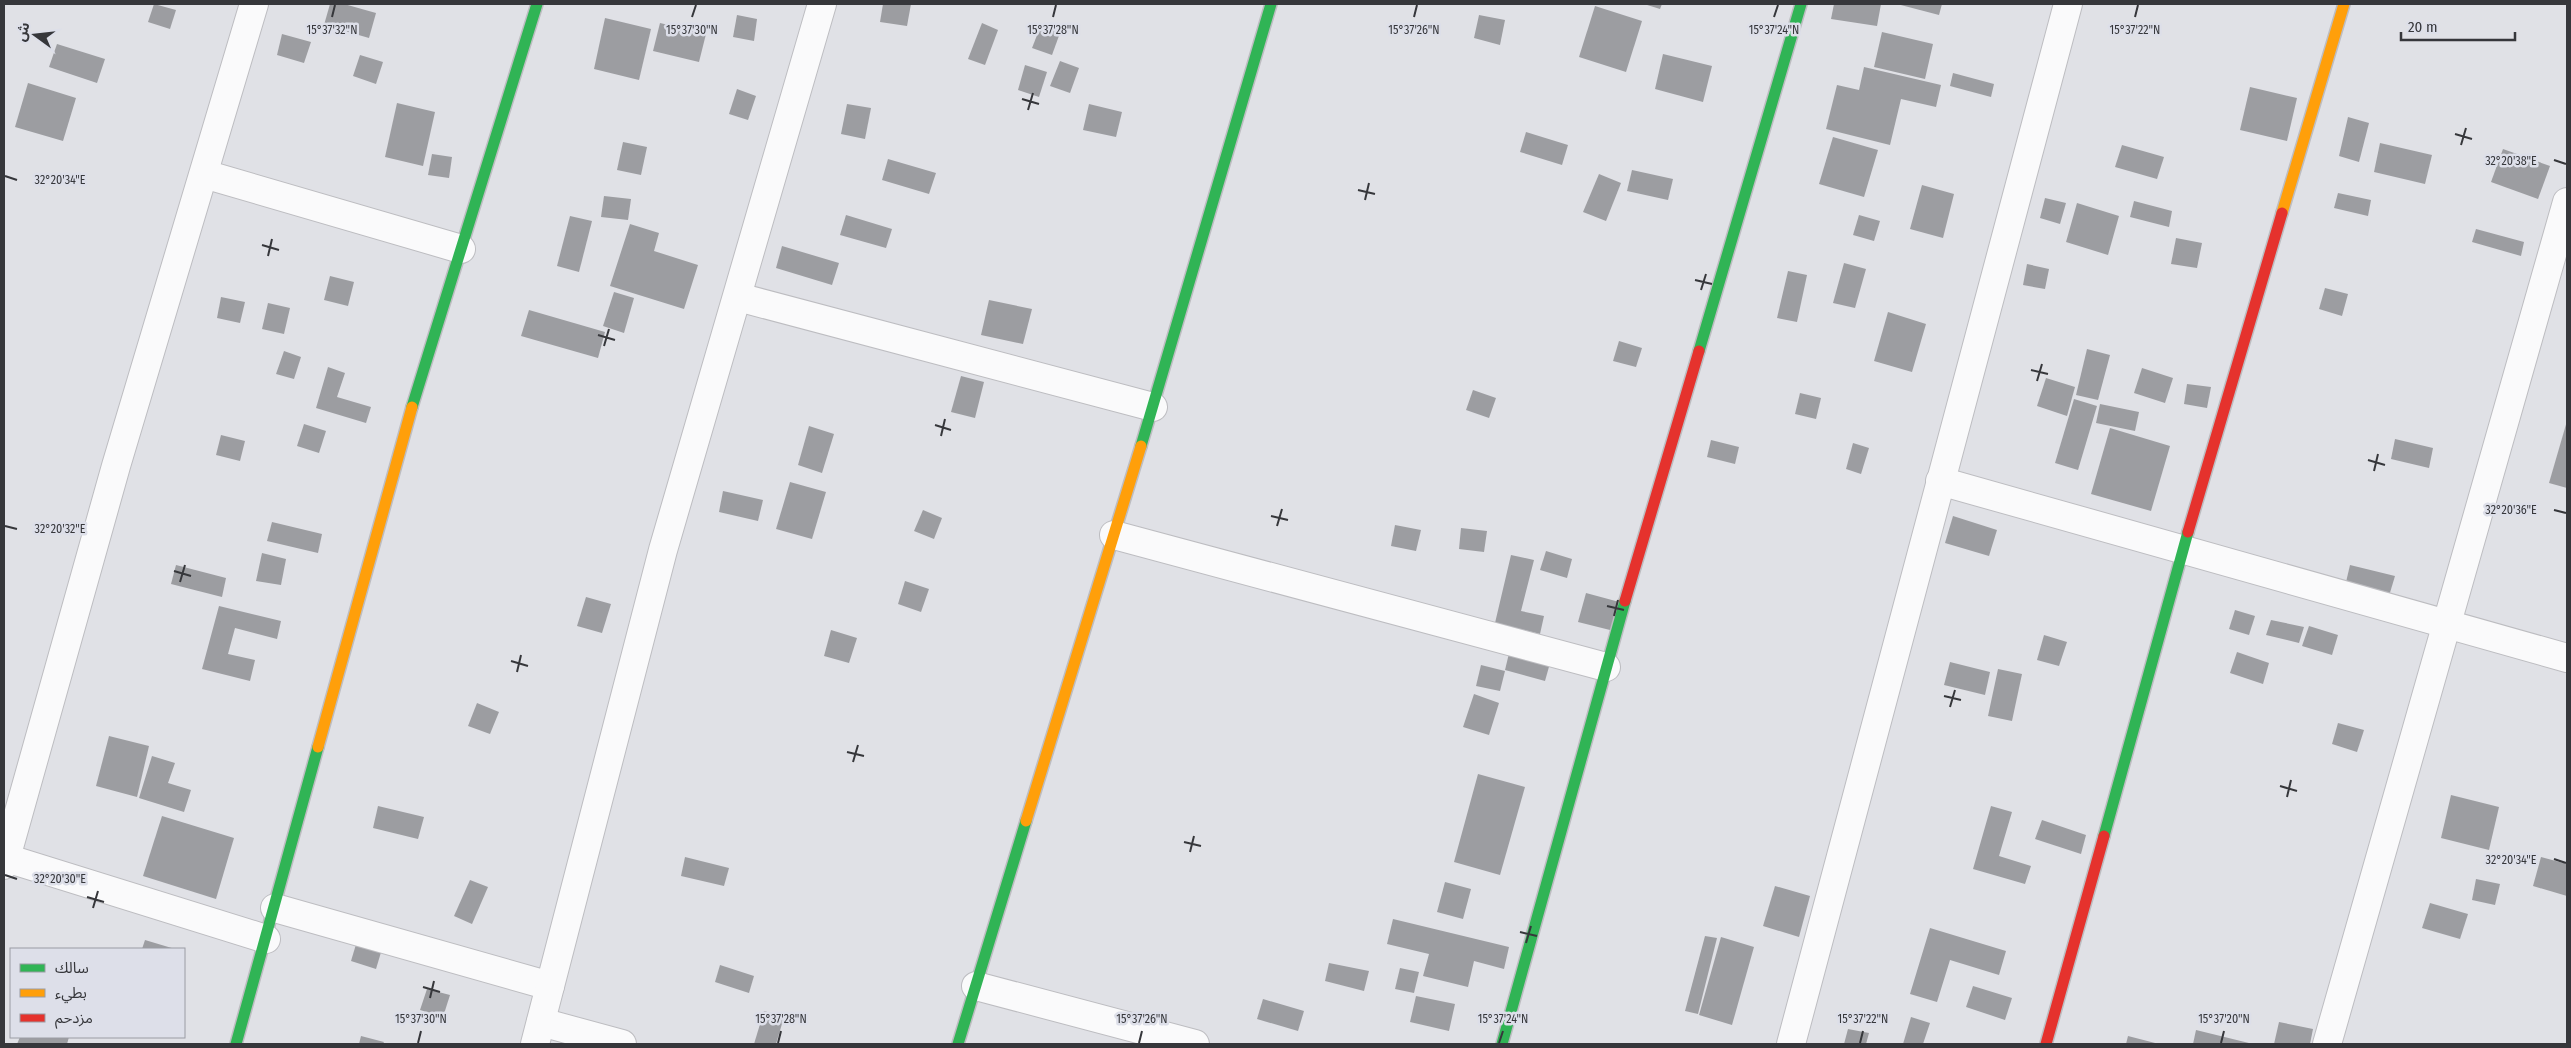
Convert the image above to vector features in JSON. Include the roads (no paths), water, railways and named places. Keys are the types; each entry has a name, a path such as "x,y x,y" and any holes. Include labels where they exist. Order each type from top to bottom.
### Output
{"street":[{"path":"254,4 116,466 5,861 266,939"},
{"path":"236,1044 275,908 398,454 537,4"},
{"path":"622,1044 538,1033 663,550 822,4"},
{"path":"958,1044 1153,407 1271,4"},
{"path":"1502,1044 1606,667 1801,4"},
{"path":"1791,1044 2068,4"},
{"path":"2046,1044 2183,549 2344,4"},
{"path":"204,174 461,249"},
{"path":"2327,1044 2567,202"},
{"path":"738,297 1153,407"},
{"path":"1940,481 2567,658"},
{"path":"1114,535 1606,667"},
{"path":"275,908 550,986"},
{"path":"976,986 1195,1044"}]}
